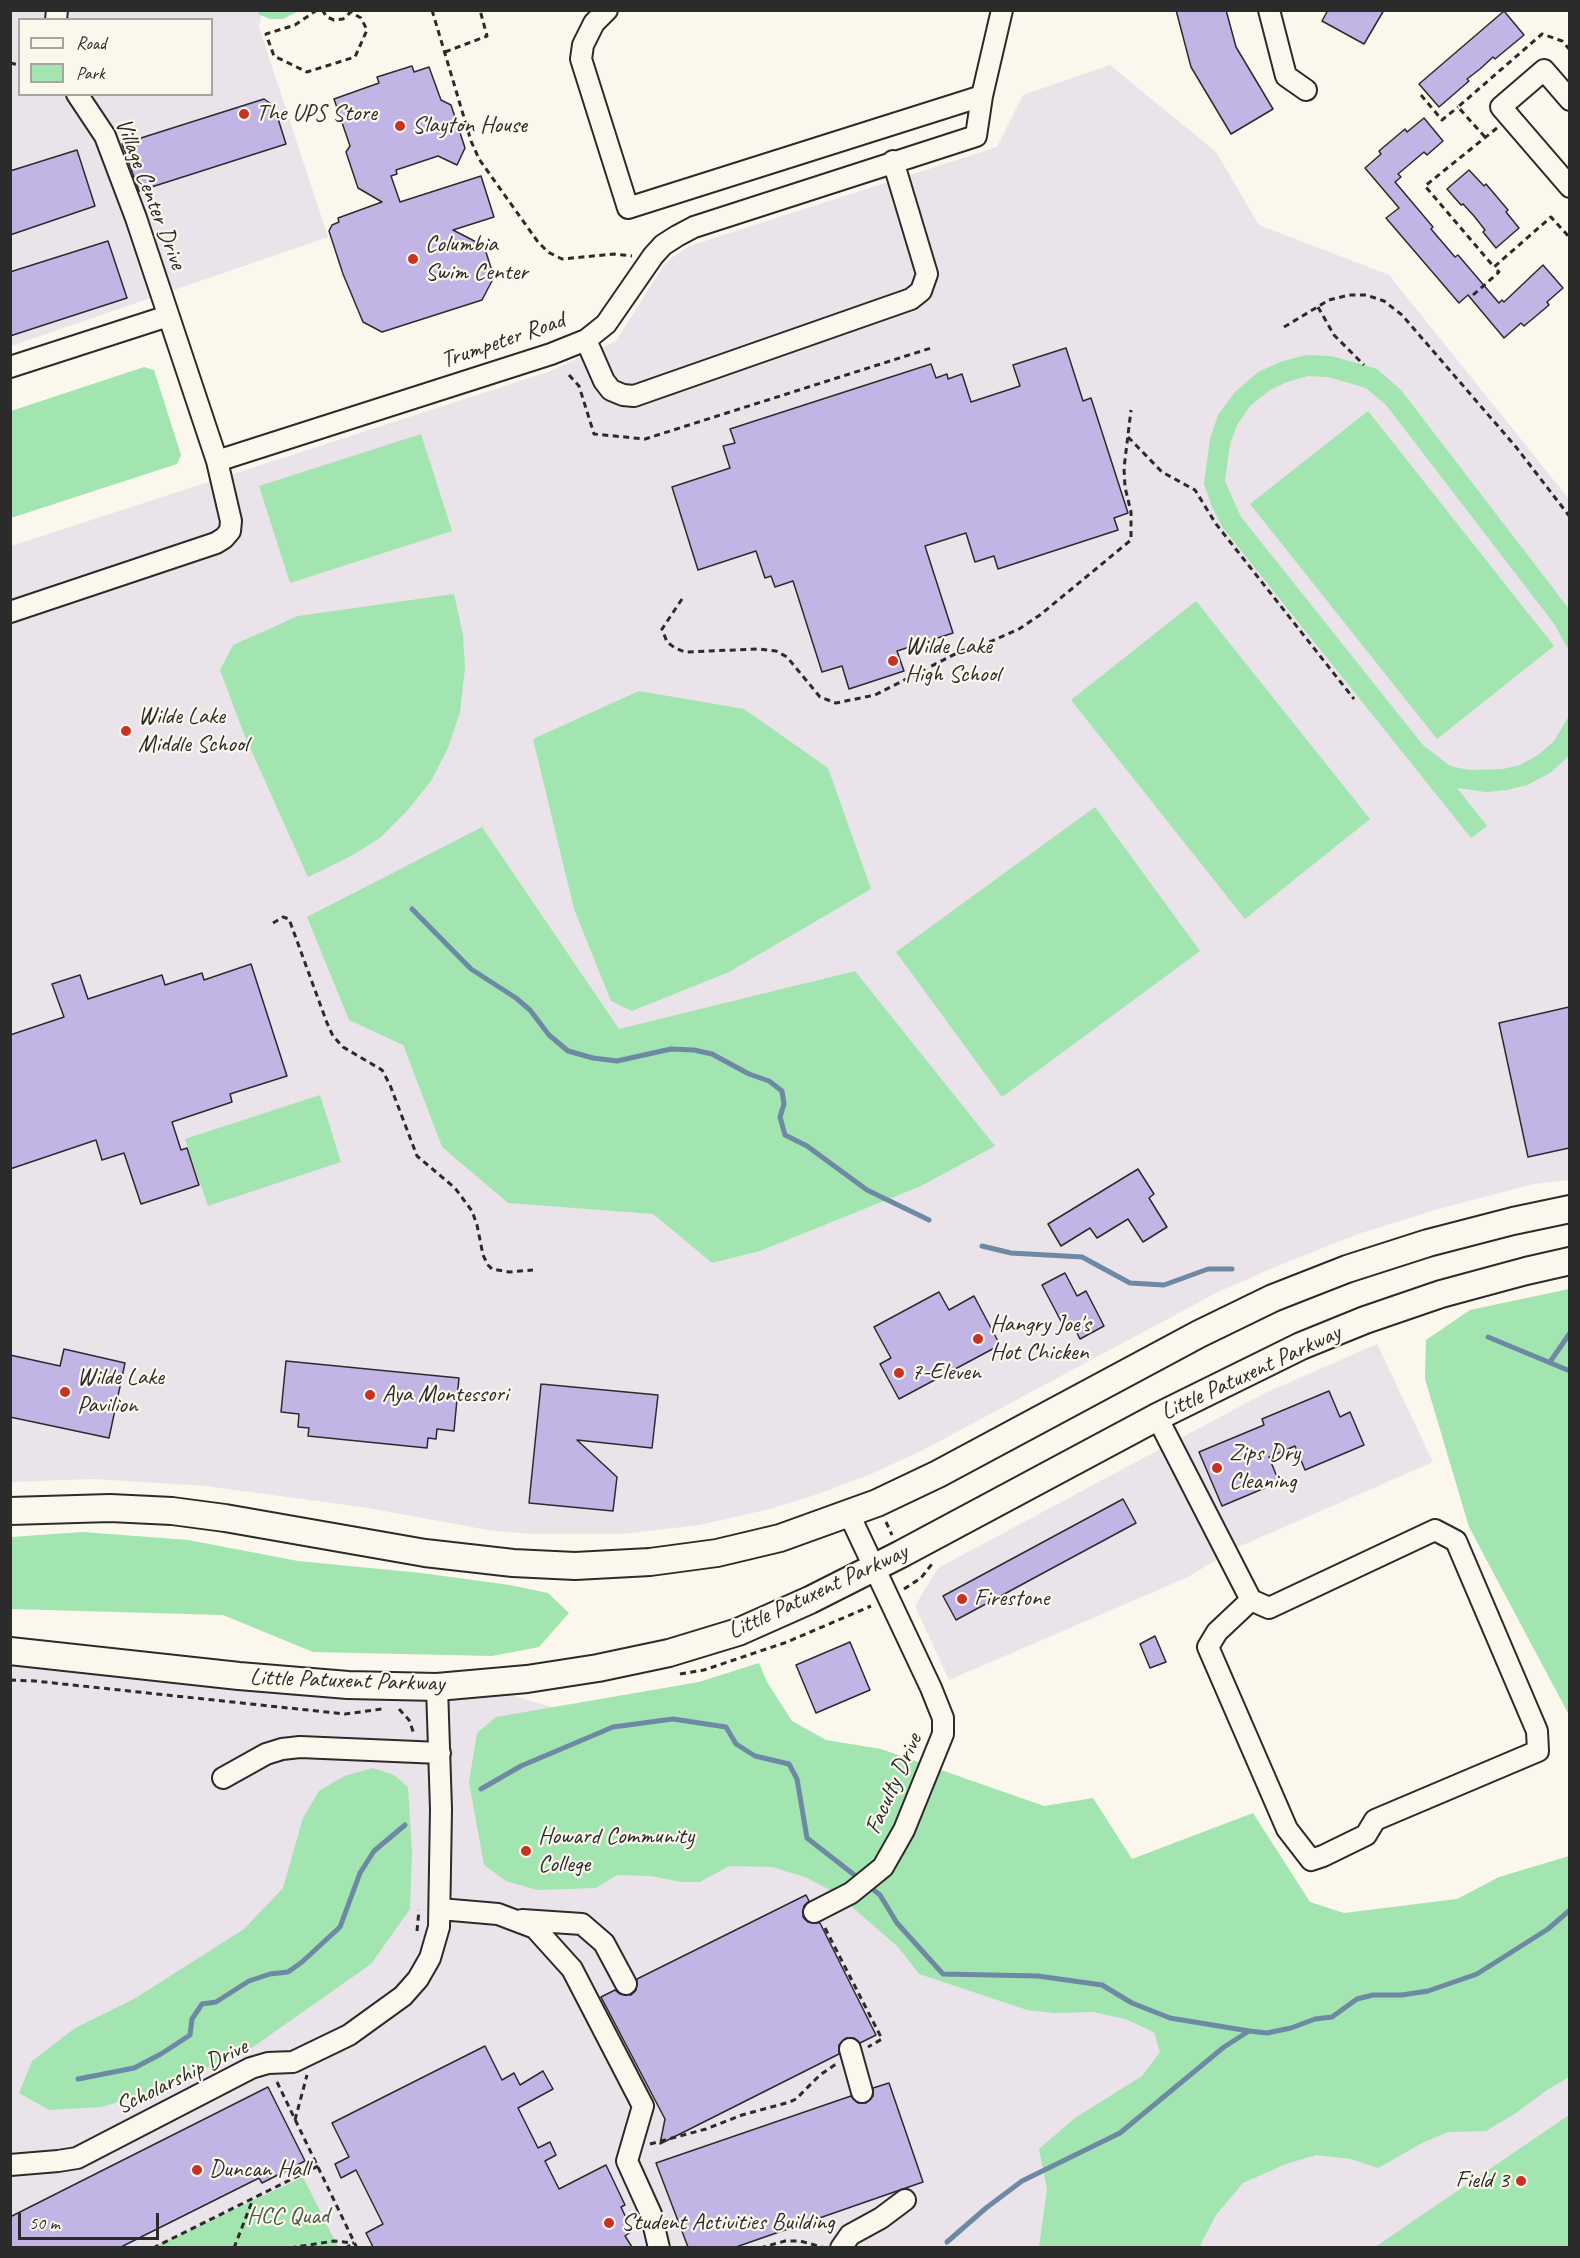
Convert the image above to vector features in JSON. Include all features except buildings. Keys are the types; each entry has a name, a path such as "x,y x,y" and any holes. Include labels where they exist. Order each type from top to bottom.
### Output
{"main road":[{"path":"10,1511 110,1508 172,1511 425,1553 513,1563 575,1566 650,1562 717,1553 780,1538 849,1514 938,1474 1190,1339 1273,1298 1347,1269 1428,1243 1569,1209"},
{"name":"Little Patuxent Parkway","path":"10,1651 239,1676 348,1685 437,1687 528,1679 598,1668 669,1653 738,1632 810,1600 1157,1417 1301,1346 1365,1320 1441,1294 1569,1261"}],"street":[{"path":"607,10 594,23 583,45 581,59 628,208 982,96"},
{"name":"Trumpeter Road","path":"217,461 551,354 586,340 606,324 663,245 694,227 976,136 982,96 1002,10"},
{"path":"1269,10 1286,76 1306,90"},
{"path":"1569,100 1544,70 1501,107 1569,187"},
{"name":"Village Center Drive","path":"78,96 105,136 136,218 168,316"},
{"path":"586,340 604,381 611,390 623,395 634,396 911,299 921,291 927,274 893,161"},
{"path":"10,367 168,316 217,461 231,521 230,531 224,538 207,546 10,612"},
{"path":"1157,1417 1251,1600 1269,1608 1435,1530 1456,1541 1537,1731 1538,1750 1375,1820 1366,1835 1311,1860 1287,1829 1208,1647 1216,1632 1251,1600"},
{"name":"Faculty Drive","path":"817,1910 851,1893 883,1867 904,1830 943,1734 943,1718 919,1660 849,1514"},
{"name":"Scholarship Drive","path":"10,2165 58,2162 77,2158 251,2068 268,2063 293,2062 349,2036 395,2003 410,1988 430,1958 438,1938 440,1753 437,1687"},
{"path":"223,1778 266,1754 282,1749 440,1753"},
{"path":"440,1909 498,1914 535,1928 572,1969 643,2106 627,2161 651,2214 659,2247"},
{"path":"517,1920 582,1924 604,1944 626,1984"},
{"path":"851,2052 862,2091"},
{"path":"841,2247 850,2235 882,2218 906,2200"}],"path":[{"path":"319,10 334,20 343,19 353,12 361,18 367,30 355,57 307,72 274,56 266,33 295,25 319,10"},
{"path":"432,10 471,141 479,159 538,242 548,252 562,260 614,254 628,254 636,258"},
{"path":"445,52 488,36 480,10"},
{"path":"1421,95 1442,120 1542,34 1562,41 1569,50"},
{"path":"1458,107 1485,138"},
{"path":"1473,295 1499,272 1425,186 1509,117"},
{"path":"1494,267 1551,217 1569,238"},
{"path":"1284,327 1329,300 1349,295 1366,295 1384,301 1402,315 1516,447 1569,518"},
{"path":"1318,307 1334,335 1364,364"},
{"path":"569,375 579,386 594,434 645,438 931,348"},
{"path":"682,599 662,629 667,642 675,648 685,652 759,649 776,651 787,657 820,697 836,704 875,695 961,651 1019,629 1040,615 1131,540 1131,512 1125,487 1124,468 1131,410"},
{"path":"1128,437 1162,472 1195,490 1216,524 1354,699"},
{"path":"273,923 283,917 289,919 333,1036 343,1047 382,1070 417,1156 455,1188 472,1211 483,1255 488,1265 492,1269 508,1272 533,1270"},
{"path":"885,1521 896,1542"},
{"path":"10,1680 345,1714 384,1709"},
{"path":"399,1706 395,1707 409,1720 414,1734"},
{"path":"631,2149 706,2129 742,2115 790,2102 825,2070 851,2052 882,2039 817,1910"},
{"path":"295,2120 313,2053"},
{"path":"268,2063 357,2247"},
{"path":"153,2247 318,2166"},
{"path":"234,2247 253,2198"},
{"path":"290,2247 334,2241 355,2243"},
{"path":"760,2247 785,2241 800,2241 824,2247"},
{"path":"345,2247 355,2243"}],"shaded area":[{"path":"10,11 262,11 259,27 328,237 11,346"},
{"path":"1110,65 1216,152 1259,225 1389,275 1569,499 1569,1180 1534,1184 1445,1207 1358,1234 1216,1293 923,1450 871,1474 770,1509 699,1525 623,1534 531,1534 488,1530 368,1508 206,1486 93,1479 11,1482 11,546 548,372 616,341 660,271 670,259 689,246 997,147 1023,95","holes":["482,827 619,1030 855,971 919,1187 760,1251 712,1263 653,1214 508,1202 442,1147 403,1045"]},
{"path":"1377,1344 1433,1462 1236,1548 1188,1577 949,1680 915,1606 938,1568 1265,1393"},
{"name":"Howard Community College","path":"10,1659 504,1693 1569,2006 1569,2247 11,2247"}],"green space":[{"path":"259,10 299,11 283,19 270,19 258,14"},
{"path":"1306,355 1331,356 1377,369 1401,390 1569,609 1569,651 1555,625 1386,405 1366,388 1328,377 1308,376 1287,382 1270,390 1250,406 1237,425 1230,444 1225,481 1241,517 1423,745 1450,766 1469,770 1503,769 1520,765 1538,755 1554,741 1569,716 1569,756 1550,773 1527,785 1507,790 1486,792 1457,788 1487,826 1471,838 1223,528 1204,484 1210,439 1218,415 1235,392 1258,372 1280,362"},
{"path":"144,367 154,370 181,455 177,464 11,518 11,411"},
{"path":"1368,411 1554,646 1437,739 1250,504"},
{"path":"421,434 452,531 290,583 259,486"},
{"path":"454,594 463,635 465,668 460,712 448,748 431,781 407,811 380,838 351,856 308,877 244,734 220,670 233,645 298,616"},
{"path":"1196,601 1370,819 1245,919 1071,700"},
{"path":"639,691 744,709 828,768 871,889 729,972 632,1011 611,1001 574,909 533,739"},
{"path":"1095,807 1200,951 1002,1097 896,952"},
{"path":"482,827 619,1029 855,971 995,1146 919,1187 760,1251 712,1263 653,1214 508,1203 442,1147 403,1045 349,1020 307,917"},
{"path":"320,1095 341,1162 208,1206 185,1139"},
{"path":"1570,1289 1569,1715 1469,1527 1425,1379 1426,1340 1470,1310"},
{"path":"83,1532 188,1540 298,1561 421,1573 510,1585 548,1593 569,1613 539,1647 492,1656 313,1652 223,1615 11,1609 11,1537"},
{"path":"759,1663 767,1682 792,1721 826,1740 881,1749 1044,1806 1093,1798 1132,1859 1253,1813 1310,1902 1344,1913 1457,1899 1499,1877 1569,1856 1569,2077 1486,2131 1448,2132 1422,2143 1378,2168 1351,2159 1316,2155 1286,2164 1243,2183 1216,2215 1201,2247 1039,2247 1047,2189 1039,2149 1075,2118 1142,2076 1160,2052 1154,2032 1125,2019 1093,2012 1055,2013 1027,2010 919,1974 898,1947 836,1893 805,1877 772,1867 729,1866 700,1882 617,1875 596,1888 537,1890 506,1881 484,1865 469,1782 477,1733 496,1717 699,1682"},
{"path":"373,1768 394,1775 408,1787 412,1853 410,1909 371,1964 253,2047 150,2093 101,2107 49,2110 19,2093 32,2061 75,2028 134,1999 244,1929 283,1888 303,1818 319,1791 344,1776"},
{"name":"Field 3","path":"1569,2115 1569,2247 1375,2247"},
{"name":"HCC Quad","path":"303,2177 338,2247 154,2247"}],"waterway":[{"path":"412,909 471,969 516,998 530,1010 549,1035 568,1051 593,1058 617,1061 671,1049 712,1054 749,1074 769,1081 782,1091 784,1104 780,1117 785,1135 807,1146 867,1190 929,1220"},
{"path":"982,1246 1011,1253 1082,1257 1130,1283 1164,1285 1208,1269 1232,1269"},
{"path":"1550,1362 1570,1333"},
{"path":"1488,1337 1570,1371"},
{"path":"481,1789 521,1766 613,1727 673,1719 726,1727 736,1744 755,1756 789,1764 797,1779 807,1838 880,1895 897,1923 943,1974 1038,1976 1102,1985 1132,2003 1170,2018 1249,2031"},
{"path":"78,2079 134,2068 161,2054 190,2035 192,2019 202,2004 216,2002 249,1981 270,1974 288,1972 302,1962 340,1927 360,1873 374,1851 405,1825"},
{"path":"947,2242 1022,2181 1120,2133 1224,2047 1249,2031 1267,2033 1291,2028 1315,2019 1332,2017 1357,1999 1373,1995 1402,1995 1428,1991 1477,1974 1548,1929 1570,1910"}],"place":[{"name":"The UPS Store","path":"244,114"},
{"name":"Slayton House","path":"400,126"},
{"name":"Columbia Swim Center","path":"413,259"},
{"name":"Wilde Lake High School","path":"893,661"},
{"name":"Wilde Lake Middle School","path":"126,731"},
{"name":"Hangry Joe's Hot Chicken","path":"978,1339"},
{"name":"7-Eleven","path":"899,1373"},
{"name":"Wilde Lake Pavilion","path":"65,1392"},
{"name":"Aya Montessori","path":"370,1395"},
{"name":"Zips Dry Cleaning","path":"1217,1468"},
{"name":"Firestone","path":"962,1599"},
{"name":"Howard Community College","path":"526,1851"},
{"name":"Duncan Hall","path":"197,2170"},
{"name":"Field 3","path":"1521,2181"},
{"name":"Student Activities Building","path":"609,2223"}]}
